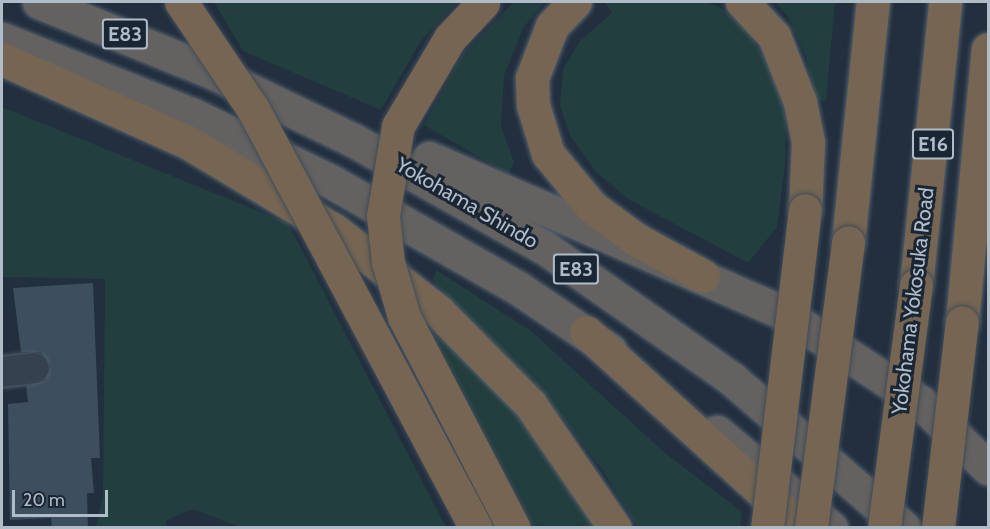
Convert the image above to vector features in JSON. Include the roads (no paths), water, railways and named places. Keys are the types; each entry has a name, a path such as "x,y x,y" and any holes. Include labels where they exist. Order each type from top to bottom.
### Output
{"highway":[{"name":"Yokohama Shindo","path":"39,2 210,71 354,140 545,248 732,380 904,528"},
{"path":"181,2 253,109 476,528"},
{"path":"484,2 444,46 398,126 382,216 388,262 404,317 514,528"},
{"path":"575,2 552,26 532,78 533,105 548,154 592,207 637,240 703,276"},
{"path":"742,2 774,36 800,102 808,142 805,210 767,528"},
{"path":"811,528 848,242 873,2"},
{"name":"Yokohama Yokosuka Road","path":"884,528 938,104 945,2"},
{"path":"938,104 952,2"},
{"name":"E83","path":"2,39 193,115 332,182 518,288 586,332 702,420 831,528"},
{"path":"938,528 963,322 988,49"},
{"path":"2,59 189,143 334,230 438,311 530,404 615,528"},
{"path":"210,71 362,129 782,312 849,353 920,402 988,468"},
{"path":"586,332 802,528"}],"street":[{"path":"2,372 33,368"}]}
